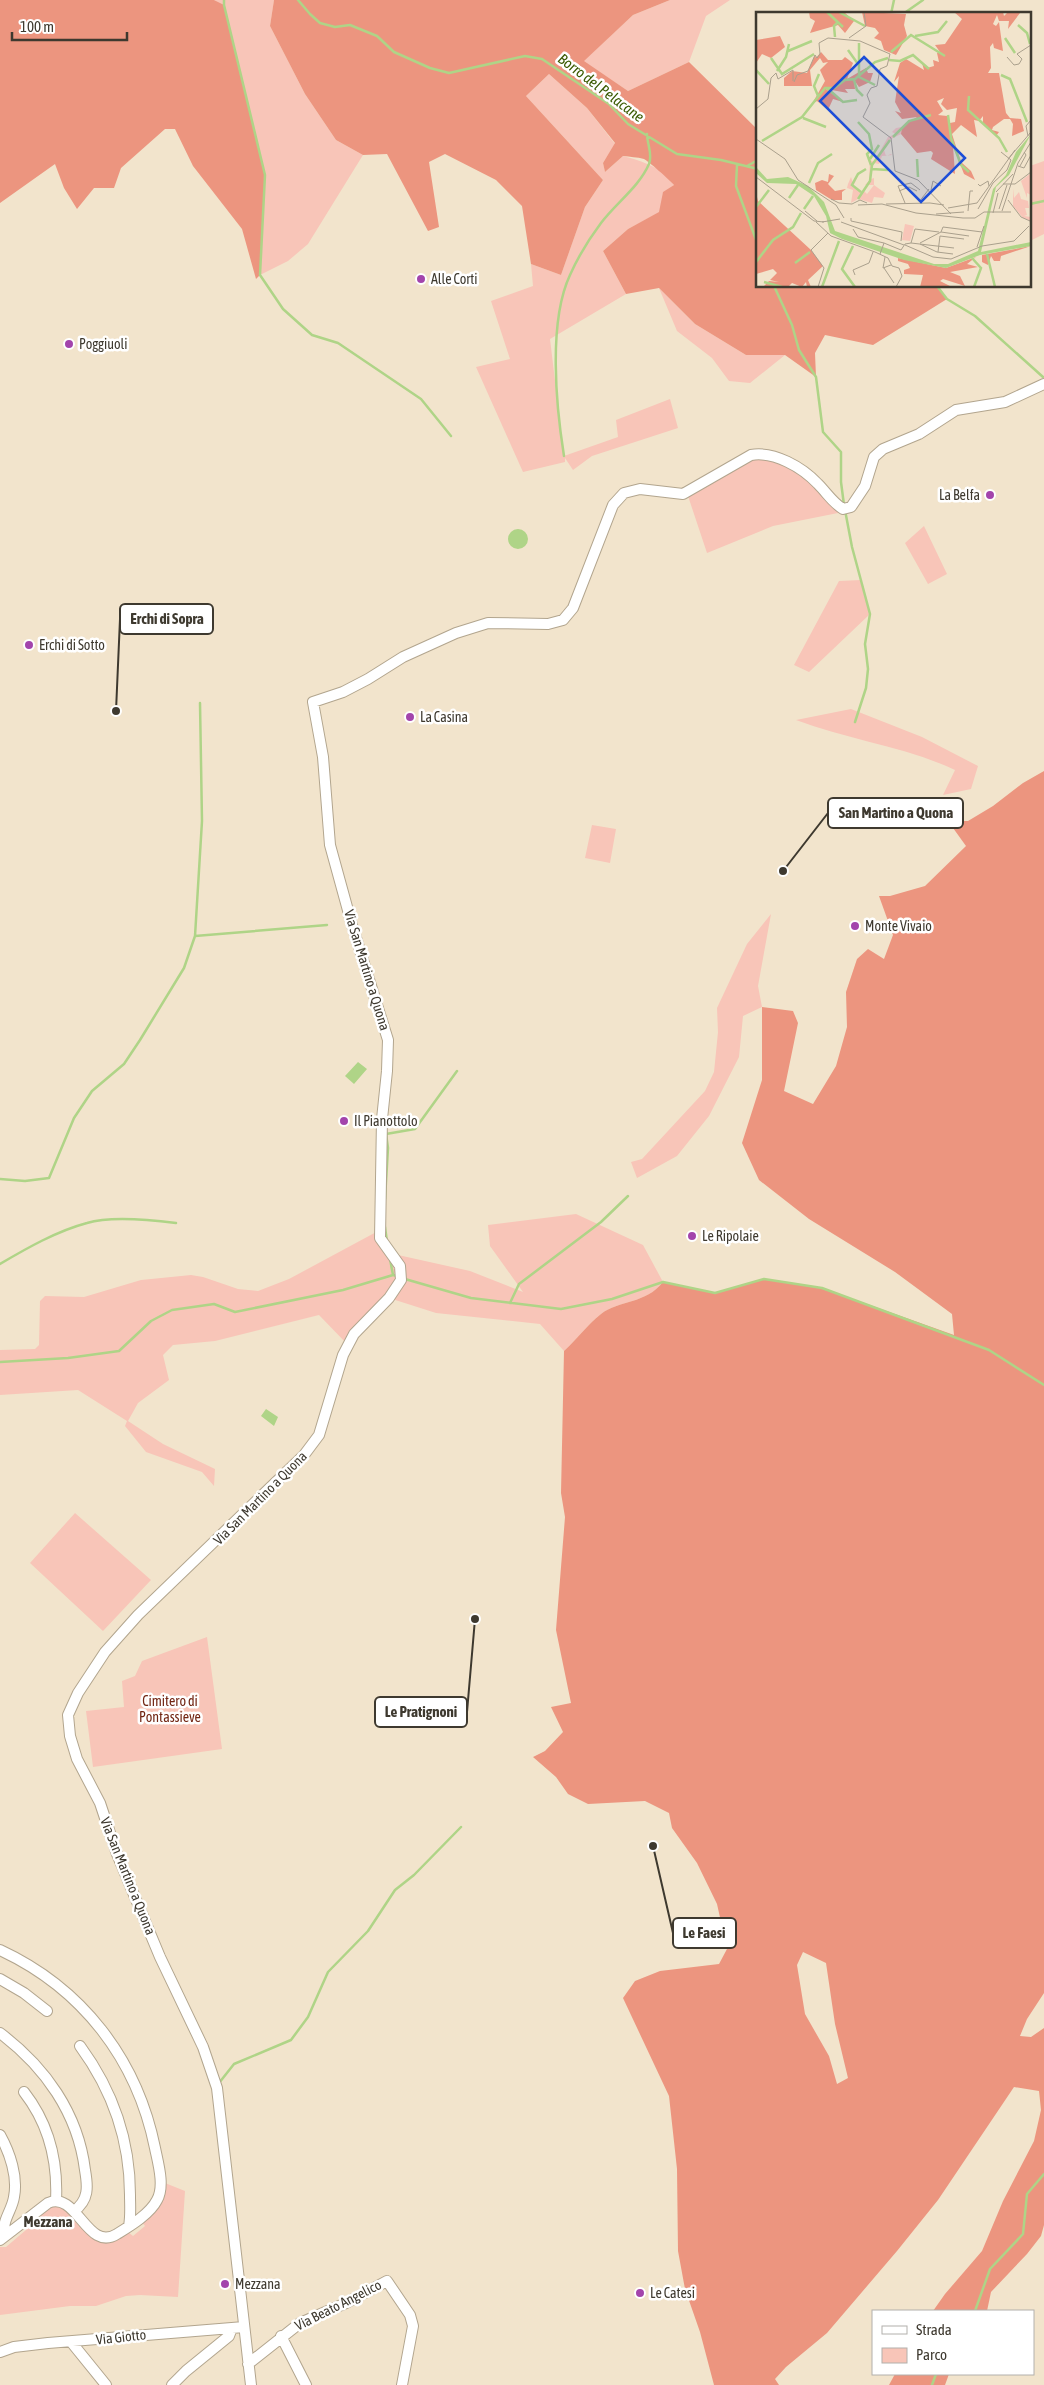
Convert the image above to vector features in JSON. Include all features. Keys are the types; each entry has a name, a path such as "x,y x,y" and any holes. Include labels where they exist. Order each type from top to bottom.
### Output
{"street":[{"name":"Via San Martino a Quona","path":"251,2385 248,2364 237,2331 217,2088 203,2047 160,1956 117,1854 100,1803 77,1759 70,1736 68,1715 78,1693 104,1652 138,1615 304,1455 319,1435 342,1355 354,1334 389,1298 400,1280 400,1266 380,1238 382,1118 388,1040 352,925 330,845 322,757 313,702 343,692 403,657 456,633 488,623 548,624 563,620 573,608 613,504 624,493 640,489 683,494 751,455 761,453 777,458 802,470 820,485 834,503 843,509 850,508 865,486 874,457 883,449 919,434 956,410 1005,402 1044,384"},
{"path":"0,1950 38,1970 78,2002 113,2044 134,2080 152,2133 160,2188 155,2203 129,2226 112,2237 103,2237 88,2228 74,2211 56,2201 48,2203 3,2237"},
{"path":"0,1979 24,1993 47,2011"},
{"path":"0,2033 24,2053 40,2070 64,2102 81,2144 87,2193 83,2203 74,2211"},
{"path":"80,2046 106,2087 123,2130 130,2167 129,2226"},
{"path":"24,2092 41,2119 51,2145 56,2169 56,2201"},
{"path":"0,2136 11,2162 15,2186 14,2200 4,2225 3,2237"},
{"name":"Via Beato Angelico","path":"248,2364 281,2336 300,2323 346,2303 387,2280 410,2315 413,2326 402,2385"},
{"name":"Via Giotto","path":"0,2352 14,2347 237,2331"},
{"path":"172,2385 186,2371 237,2331"},
{"path":"281,2336 306,2385"},
{"path":"72,2342 106,2385"}],"green space":[{"path":"214,0 274,0 270,26 305,94 336,140 363,155 308,244 288,261 260,275 265,175 224,6"},
{"path":"670,0 730,0 706,16 689,62 628,91 583,61 633,15"},
{"path":"549,74 587,108 615,144 603,163 605,172 623,156 645,163 658,170 670,179 674,185 663,193 660,212 628,229 603,251 626,294 550,339 564,456 618,437 616,420 670,399 678,428 592,456 573,470 565,458 565,462 523,472 476,367 510,359 491,301 533,286 531,264 561,275 585,207 603,180 526,96"},
{"path":"1044,161 1044,234 1032,240 1032,165"},
{"path":"659,288 695,324 746,355 785,355 750,383 729,381 712,358 677,331"},
{"path":"751,455 802,470 843,509 838,513 773,526 707,553 687,493"},
{"path":"924,526 947,574 928,584 905,543"},
{"path":"861,580 870,614 809,672 794,665 839,581"},
{"path":"851,709 922,737 978,766 971,789 943,795 955,770 916,755 796,720"},
{"path":"592,825 616,829 610,863 585,858"},
{"path":"771,914 758,986 762,1007 743,1016 739,1057 709,1116 677,1156 637,1178 631,1162 642,1159 705,1091 714,1072 718,1032 717,1008 747,944"},
{"path":"576,1214 643,1245 663,1282 649,1294 616,1306 601,1314 564,1351 540,1324 436,1313 389,1298 348,1345 319,1315 215,1341 173,1345 163,1355 169,1380 138,1403 128,1421 163,1444 215,1469 214,1486 202,1472 146,1452 125,1426 127,1421 78,1390 0,1395 0,1350 35,1349 39,1345 40,1301 45,1296 84,1297 141,1280 191,1275 203,1277 238,1289 258,1291 289,1279 380,1230 389,1253 470,1271 523,1292 490,1246 488,1225"},
{"path":"75,1513 151,1580 103,1631 30,1563"},
{"name":"Cimitero di Pontassieve","path":"207,1637 222,1749 93,1767 86,1711 124,1707 122,1681 135,1676 142,1661"},
{"path":"165,2183 185,2191 178,2297 126,2296 96,2306 70,2306 0,2315 0,2247 6,2247 26,2230 25,2224 50,2207 60,2206 111,2241 122,2237 128,2232 133,2236 145,2226 141,2221 162,2200"}],"shaded area":[{"path":"0,0 214,0 224,5 265,175 260,275 256,279 242,229 193,166 175,129 165,129 121,168 114,188 94,188 77,209 64,188 55,164 0,203"},
{"path":"274,0 670,0 633,15 584,61 628,91 689,62 756,128 756,288 939,288 947,299 873,345 825,335 815,353 816,377 785,355 746,355 695,324 659,288 626,294 603,251 628,229 659,212 663,192 674,185 650,163 639,158 623,156 605,172 603,163 615,143 587,108 549,74 526,96 603,180 585,207 561,275 531,264 522,206 496,180 445,154 429,162 439,227 428,231 387,154 363,155 336,140 305,94 270,26"},
{"path":"518,529 525,532 528,539 525,546 518,549 511,546 508,539 511,532"},
{"path":"1044,771 1044,1993 1027,2019 1020,2036 1031,2037 1044,2028 1044,2225 1041,2236 1027,2254 991,2292 987,2310 934,2310 982,2251 1003,2201 1034,2141 1041,2110 1039,2091 1014,2087 938,2200 827,2333 786,2367 775,2379 779,2385 714,2385 700,2332 685,2289 678,2251 677,2169 669,2096 623,1998 635,1981 660,1971 719,1964 727,1949 717,1904 697,1863 672,1828 669,1813 645,1801 588,1804 568,1794 556,1777 533,1757 545,1751 563,1732 551,1707 571,1703 556,1630 565,1517 561,1493 564,1351 601,1314 616,1306 649,1294 663,1282 715,1293 764,1279 822,1288 954,1335 952,1314 895,1272 809,1219 759,1180 742,1143 762,1080 762,1007 793,1011 798,1023 784,1091 813,1104 836,1066 847,1027 846,992 857,959 868,949 884,959 893,935 879,896 890,896 925,886 966,846 948,821 968,821 993,806 1023,783","holes":["803,1952 826,1963 835,2024 848,2078 837,2084 829,2056 805,2014 797,1965"]},
{"path":"358,1062 367,1069 354,1084 345,1076"},
{"path":"266,1409 278,1417 274,1426 261,1416"},
{"path":"894,2375 949,2375 945,2385 889,2385"}],"waterway":[{"path":"224,0 265,175 260,275 283,309 312,335 338,343 421,399 451,436"},
{"name":"Borro del Pelacane","path":"298,0 320,23 335,27 350,25 377,36 394,52 430,68 449,73 525,56 542,59 609,104 628,124 677,154 721,160 756,169"},
{"path":"891,12 894,0"},
{"path":"906,12 923,0"},
{"path":"564,456 558,413 556,364 556,340 563,294 573,268 592,235 645,172 650,156 647,134"},
{"path":"747,166 756,161"},
{"path":"737,165 736,186 756,240"},
{"name":"Borro del Pelacane","path":"1032,204 1044,201"},
{"path":"775,288 792,325 799,350 816,377 823,432 841,452 841,482 844,505"},
{"path":"939,288 947,299 975,316 1043,377"},
{"path":"845,510 852,547 870,614 865,644 868,669 866,688 855,722"},
{"path":"0,1179 25,1181 49,1178 74,1118 92,1091 124,1064 184,968 195,936 202,821 200,703"},
{"path":"195,936 327,925"},
{"path":"385,1199 388,1148 386,1134 415,1129 457,1071"},
{"path":"510,1303 519,1284 601,1222 628,1196"},
{"path":"0,1264 53,1235 87,1223 119,1219 176,1223"},
{"path":"385,1227 387,1242"},
{"path":"390,1259 393,1275"},
{"path":"0,1362 68,1358 119,1351 151,1321 172,1310 214,1304 235,1312 343,1290 393,1275 397,1276"},
{"path":"405,1279 471,1298 561,1309 612,1299 663,1282 715,1293 764,1279 822,1288 989,1350 1044,1385"},
{"path":"219,2083 234,2064 291,2040 308,2017 328,1972 368,1931 395,1890 414,1875 461,1827"},
{"path":"975,2310 990,2269 1023,2234 1027,2194 1044,2174"},
{"path":"932,2385 936,2375"}],"place":[{"name":"Alle Corti","path":"421,279"},
{"name":"Poggiuoli","path":"69,344"},
{"name":"La Belfa","path":"990,495"},
{"name":"Erchi di Sotto","path":"29,645"},
{"name":"Erchi di Sopra","path":"116,711"},
{"name":"La Casina","path":"410,717"},
{"name":"San Martino a Quona","path":"783,871"},
{"name":"Monte Vivaio","path":"855,926"},
{"name":"Il Pianottolo","path":"344,1121"},
{"name":"Le Ripolaie","path":"692,1236"},
{"name":"Le Pratignoni","path":"475,1619"},
{"name":"Le Faesi","path":"653,1846"},
{"name":"Mezzana","path":"225,2284"},
{"name":"Le Catesi","path":"640,2293"}],"district":[{"name":"Mezzana","path":"48,2222"}]}
